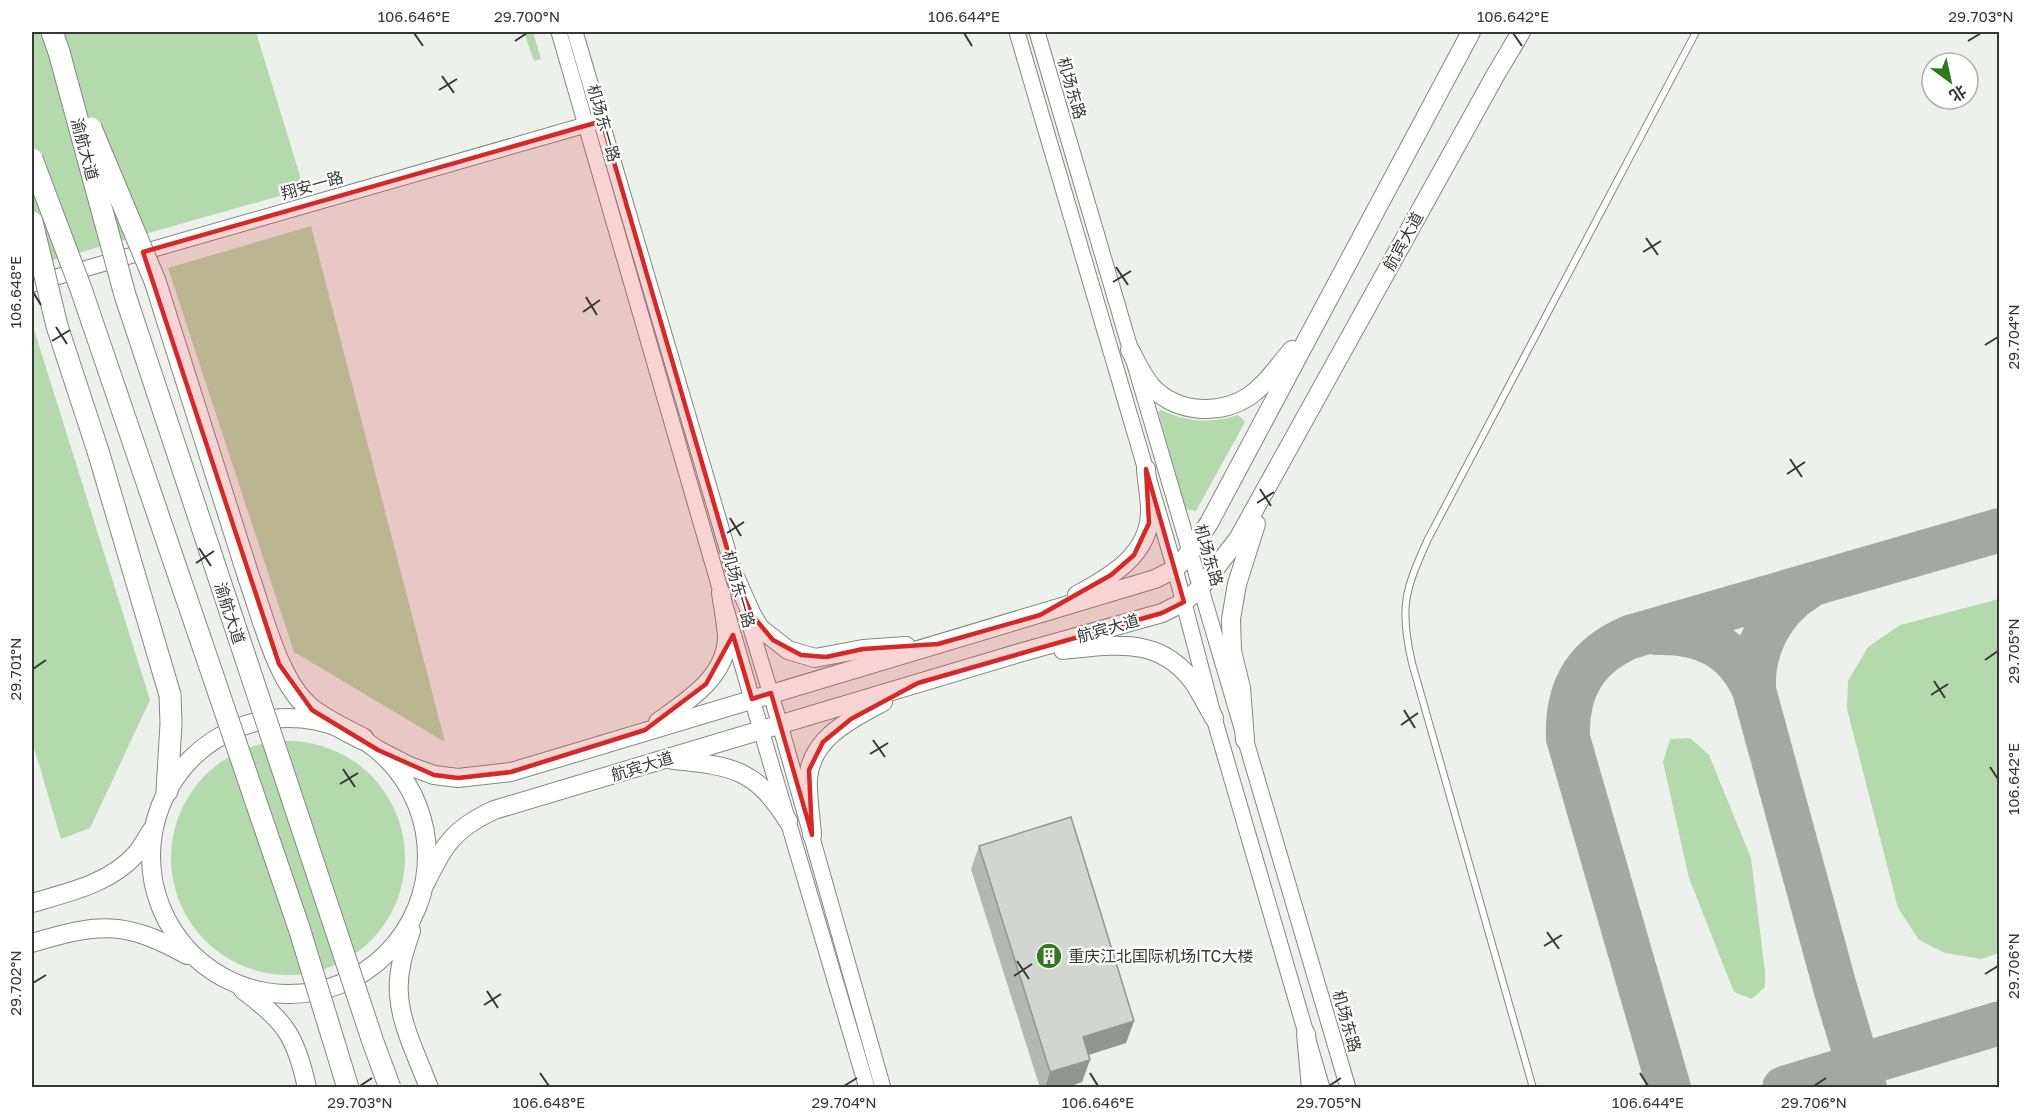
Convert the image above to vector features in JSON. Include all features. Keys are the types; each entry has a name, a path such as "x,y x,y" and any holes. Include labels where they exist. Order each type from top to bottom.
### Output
{"highway":[{"name":"渝航大道","path":"52,32 125,296 390,1088"},
{"path":"59,52 155,281 249,578 279,664 299,698 312,710 370,745"},
{"path":"32,159 81,289 292,905 348,1088"},
{"path":"32,222 57,326 98,451 170,695 171,724 167,791"}],"main road":[{"name":"航宾大道","path":"154,827 167,791 197,753 238,728 262,721 286,718 328,724 410,766 434,775 458,778 511,772 645,730 1040,615 1155,579 1175,569 1190,554 1209,523 1471,32"},
{"name":"航宾大道","path":"422,892 448,841 476,819 494,810 1019,653 1162,613 1184,602 1200,588 1238,539 1521,32"},
{"path":"1130,350 1144,377 1163,397 1190,408 1220,408 1247,397 1260,387 1319,316"},
{"path":"1040,615 1111,575 1134,555 1149,523 1146,469"},
{"path":"1245,740 1241,688 1232,651 1233,601 1239,574 1270,480"},
{"path":"736,579 760,628 788,650 801,655 814,658 863,649 938,644"},
{"path":"645,730 695,695 715,671 722,658 727,636 721,593"},
{"path":"1019,653 1093,625 1100,620 1100,612 1096,607 1070,605"},
{"path":"1019,653 1125,644 1149,649 1175,663 1185,673 1195,685 1214,718"},
{"path":"812,836 808,781 813,759 823,742 851,719 918,684"},
{"path":"370,745 403,778 420,811 427,848 422,892 403,958 398,992 400,1010 429,1088"},
{"path":"665,759 721,765 751,778 775,800 788,821"},
{"path":"32,903 105,879 124,866 137,853 154,827"},
{"path":"154,827 151,864 158,901 175,934 200,962"},
{"path":"232,982 268,993 287,994 320,991 337,986 367,970 393,947 404,933 422,892"},
{"path":"32,943 74,931 97,928 119,928 142,933 163,942 232,982 278,1018 290,1034 297,1050 307,1088"},
{"path":"1306,1034 1311,1088"}],"street":[{"name":"机场东一路","path":"559,32 867,1088"},
{"name":"机场东一路","path":"575,32 771,693 883,1088"},
{"path":"1017,32 1175,569 1214,718 1322,1088"},
{"name":"机场东路","path":"1037,32 1348,1088"},
{"name":"翔安一路","path":"32,284 602,121"}],"lane":[{"path":"1533,1088 1412,663 1404,618 1406,598 1411,576 1428,539 1696,32"}],"highlighted area":[{"path":"602,121 736,579 752,615 773,640 801,655 826,657 863,649 938,644 1040,615 1111,575 1134,555 1149,523 1146,469 1184,602 1162,613 918,683 851,719 823,742 809,770 812,835 771,693 752,699 733,635 706,684 645,730 511,772 458,778 434,775 378,750 312,710 279,664 143,252"}],"green space":[{"path":"32,32 256,32 304,189 32,266"},
{"path":"524,32 533,32 541,59 534,61"},
{"path":"311,226 445,742 294,652 168,268"},
{"path":"32,323 150,700 90,828 61,839 32,741"},
{"path":"1161,410 1180,417 1209,421 1238,415 1245,422 1196,511 1186,509 1158,412"},
{"path":"1999,599 1999,953 1981,959 1945,953 1919,940 1898,908 1847,709 1848,681 1868,647 1900,625"},
{"path":"1690,738 1709,755 1751,858 1765,972 1765,987 1752,999 1734,992 1689,878 1663,762 1670,739"},
{"path":"288,741 311,743 333,750 353,761 371,775 385,793 396,813 403,835 405,858 403,881 396,903 385,923 371,941 353,955 333,966 311,973 288,975 265,973 243,966 223,955 205,941 191,923 180,903 173,881 171,858 173,835 180,813 191,793 205,775 223,761 243,750 265,743"}],"building":[{"name":"重庆江北国际机场ITC大楼","path":"1071,817 1134,1021 1083,1037 1090,1060 1050,1072 979,846"}],"taxiway":[{"path":"1669,1088 1568,738 1571,704 1582,676 1601,654 1630,637 2000,530"},
{"path":"1754,690 1756,660 1766,632 1783,607 1807,588"},
{"path":"1657,633 1689,635 1716,645 1737,663 1754,690 1836,991 1865,1088"},
{"path":"1784,1088 2000,1023"}],"place":[{"name":"重庆江北国际机场ITC大楼","path":"1049,956"}]}
